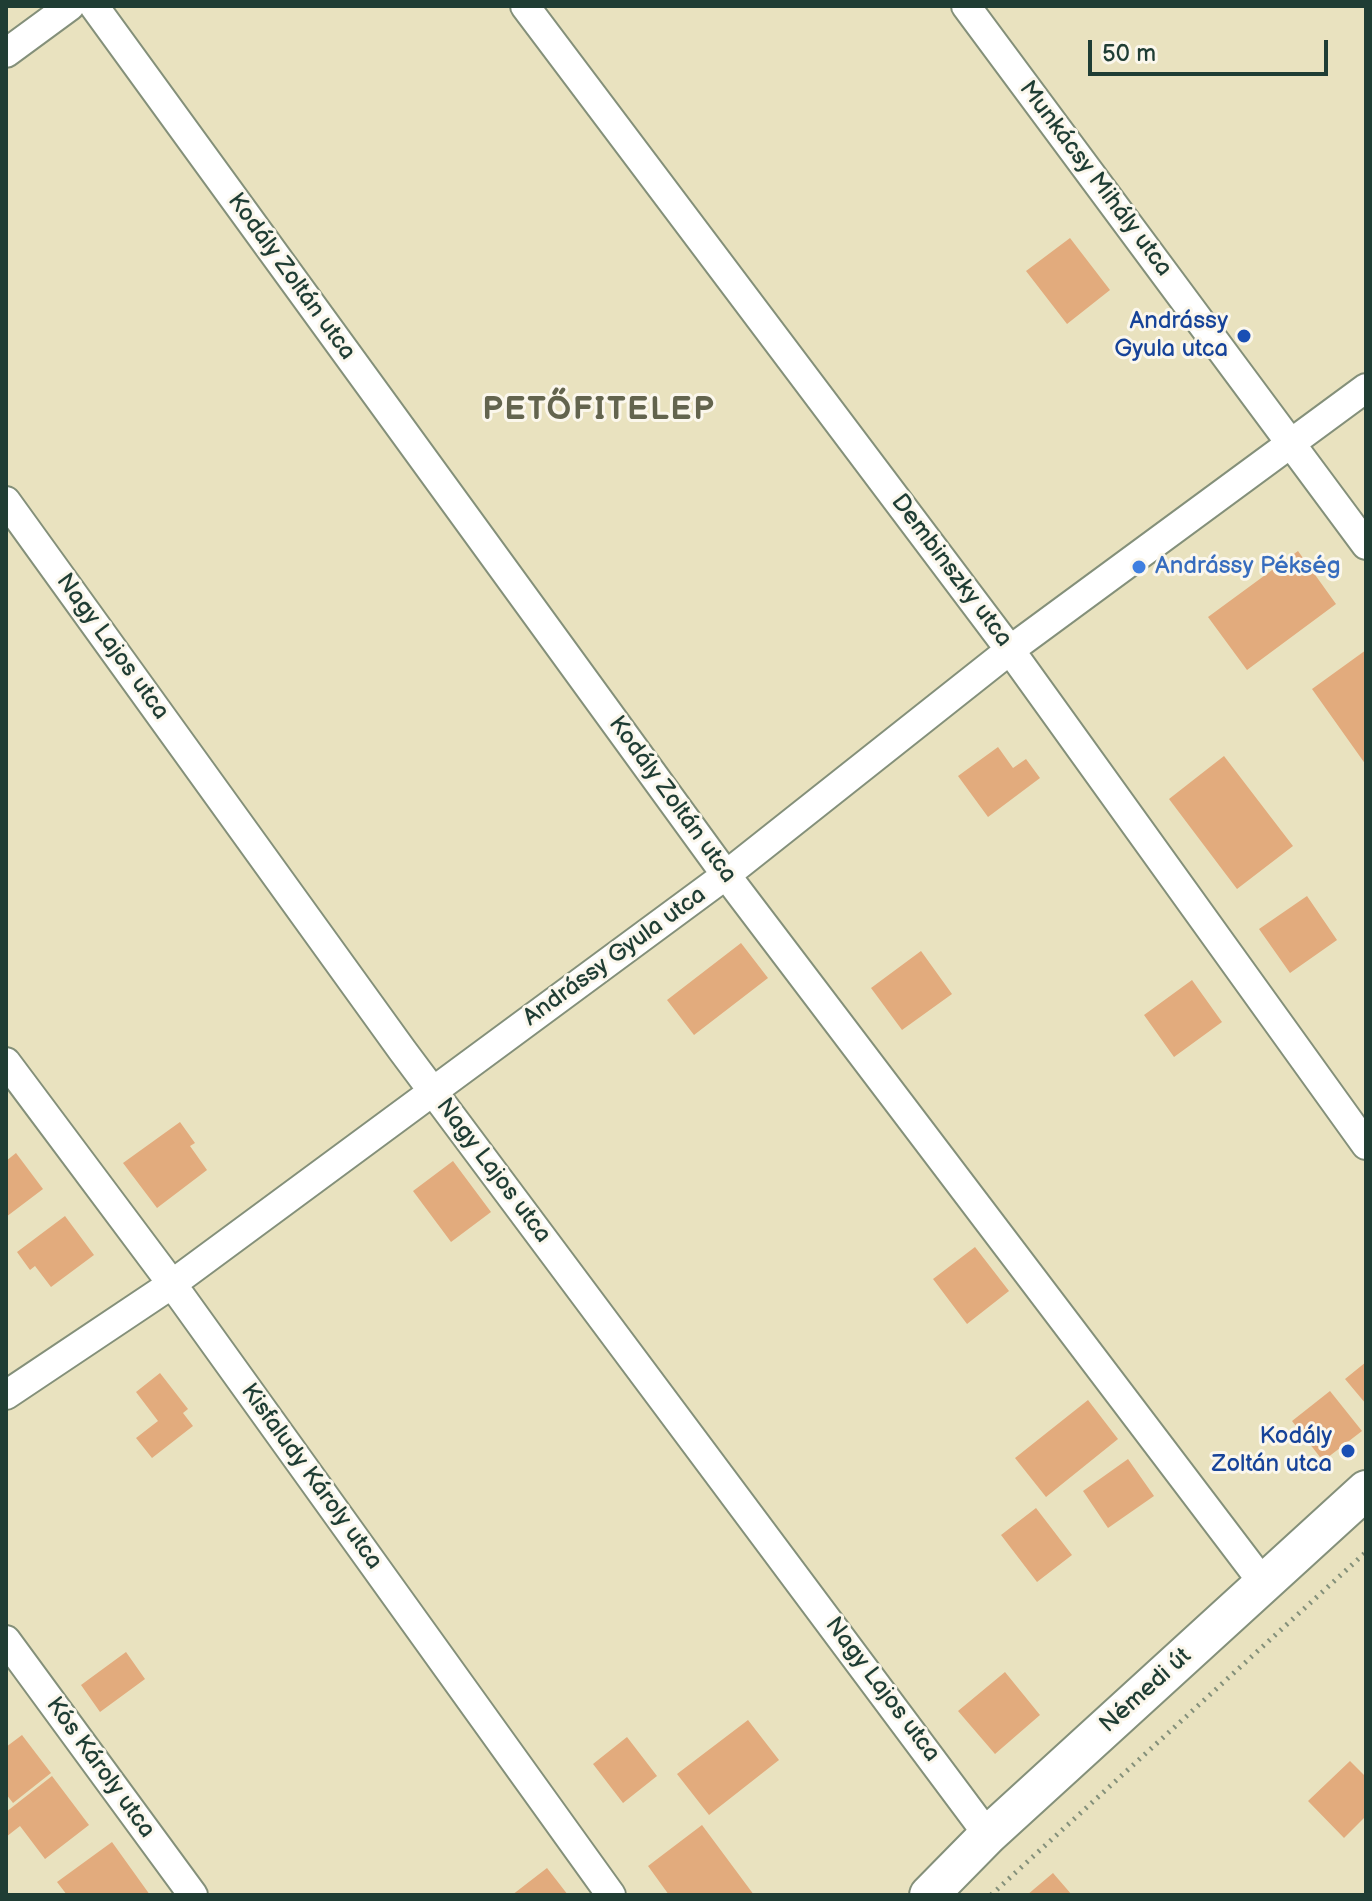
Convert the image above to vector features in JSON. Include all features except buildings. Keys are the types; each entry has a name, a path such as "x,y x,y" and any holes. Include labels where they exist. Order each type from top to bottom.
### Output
{"main road":[{"name":"Némedi út","path":"929,1895 988,1835 1366,1490"}],"street":[{"path":"6,53 70,6"},
{"name":"Kodály Zoltán utca","path":"94,6 726,875 1264,1584"},
{"name":"Dembinszky utca","path":"525,6 1010,650 1366,1145"},
{"name":"Munkácsy Mihály utca","path":"966,6 1366,545"},
{"name":"Andrássy Gyula utca","path":"6,1395 172,1284 726,875 1010,650 1366,388"},
{"name":"Nagy Lajos utca","path":"6,501 433,1091 988,1835"},
{"name":"Kisfaludy Károly utca","path":"6,1062 172,1284 611,1895"},
{"name":"Kós Károly utca","path":"6,1640 193,1895"}],"path":[{"path":"991,1895 1366,1552"}],"place":[{"name":"Andrássy Gyula utca","path":"1244,336"},
{"name":"Andrássy Pékség","path":"1139,567"},
{"name":"Kodály Zoltán utca","path":"1348,1451"}],"district":[{"name":"PETŐFITELEP","path":"599,411"}]}
